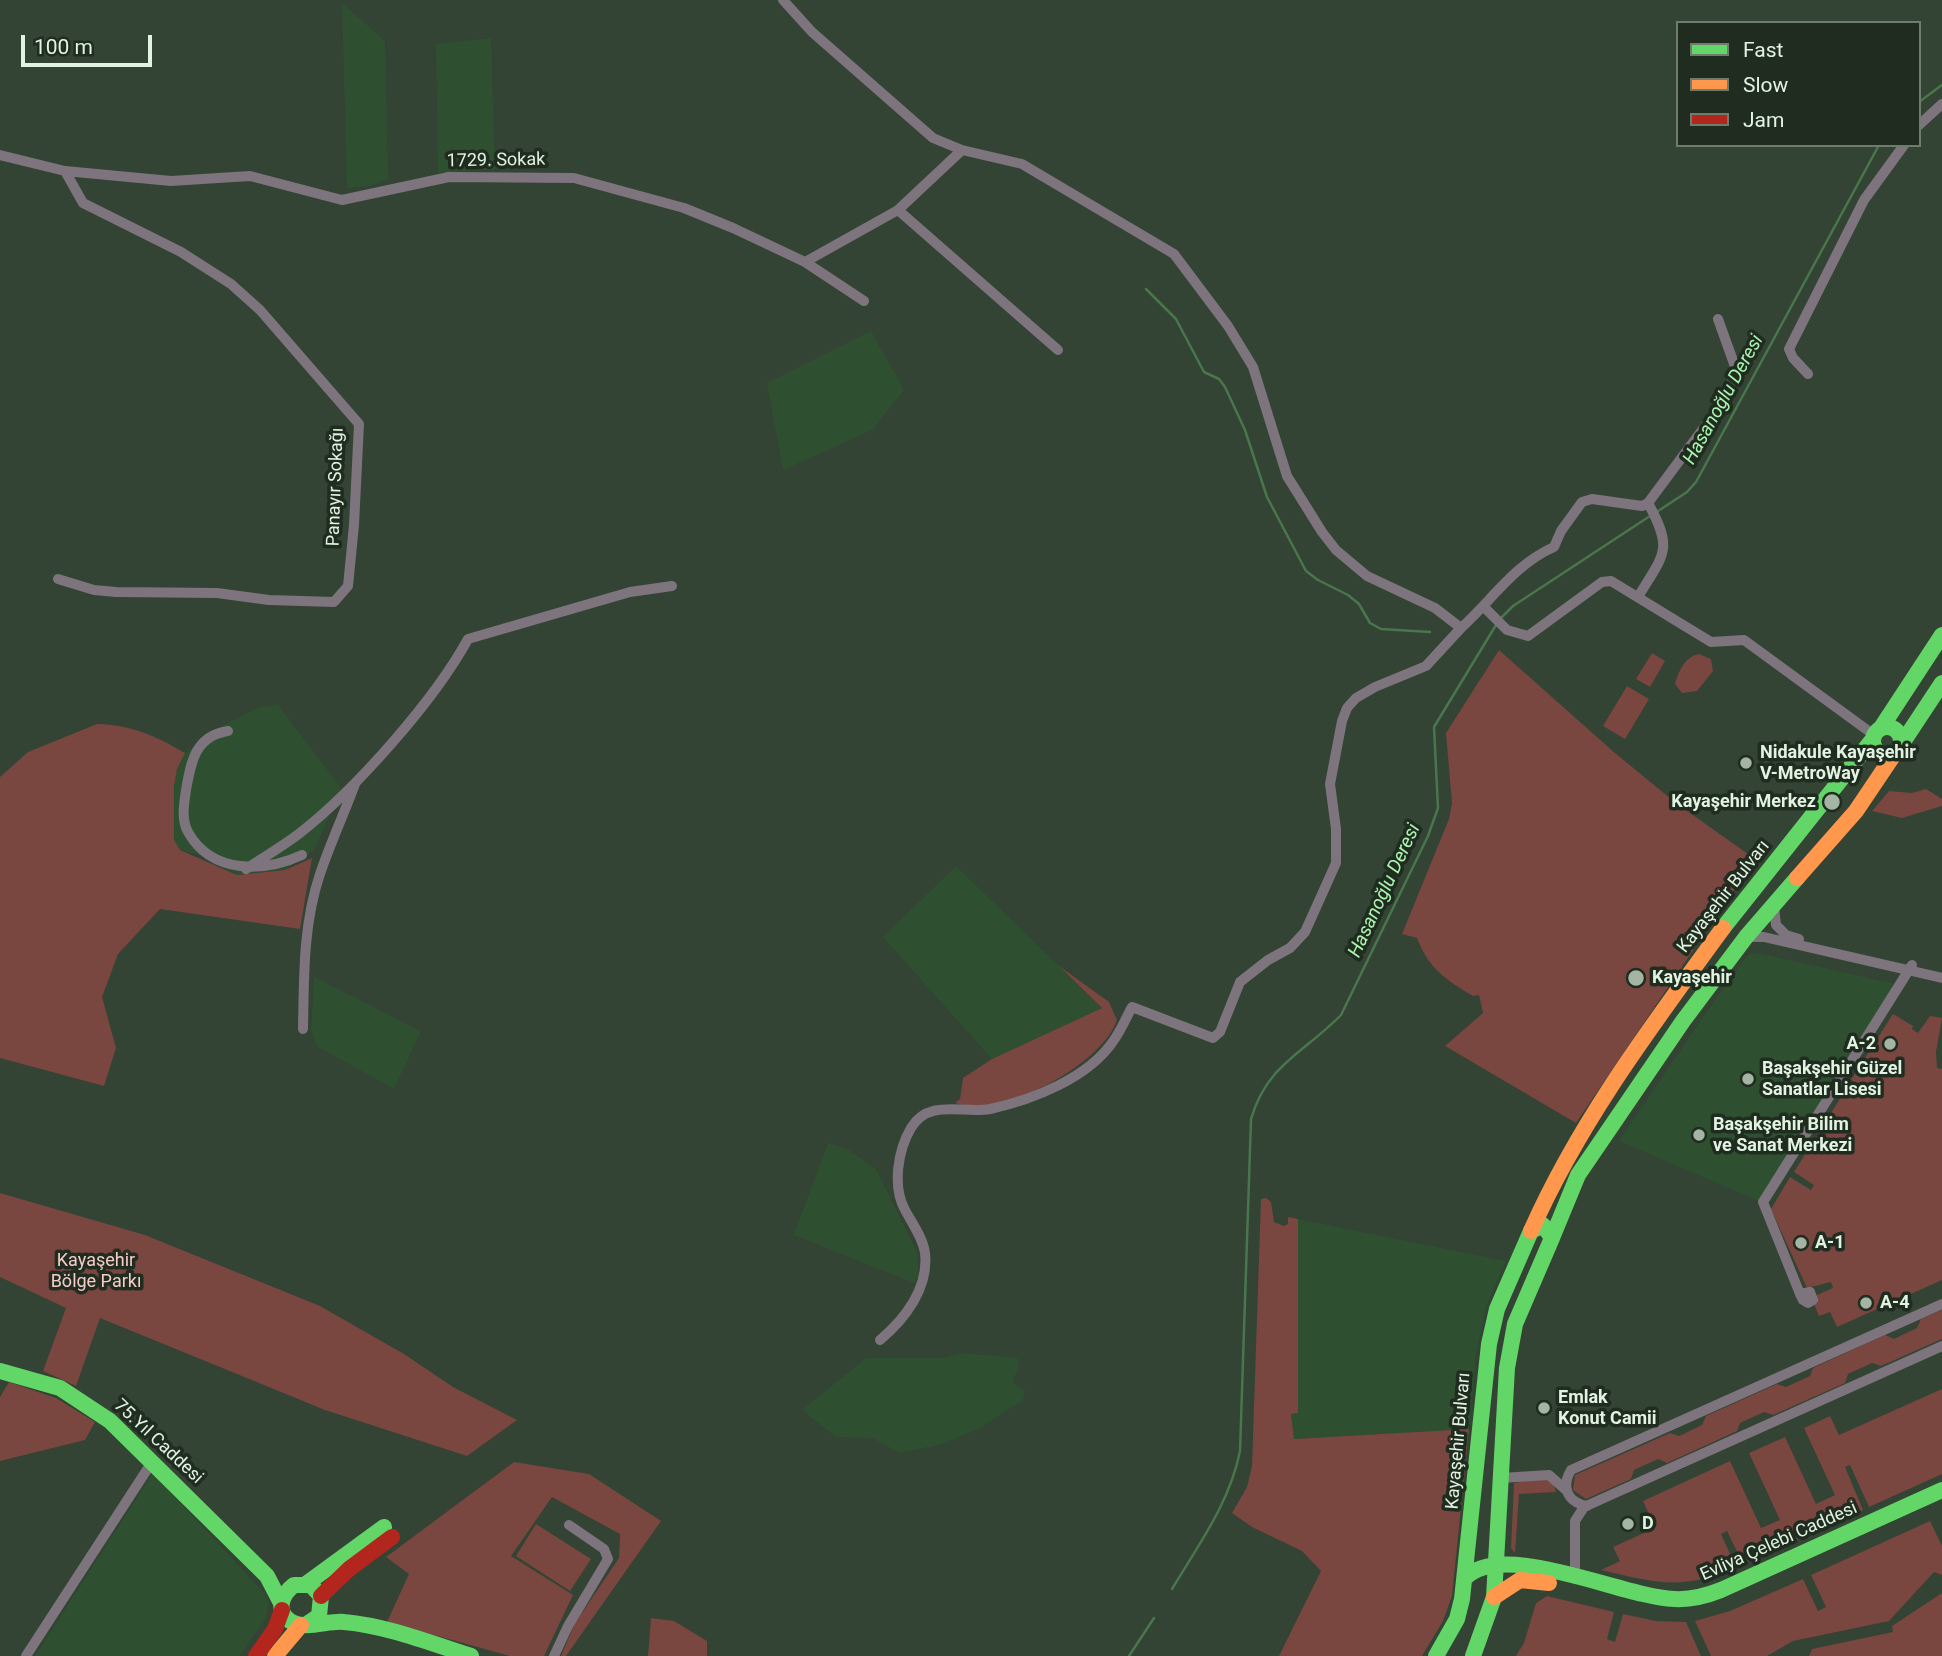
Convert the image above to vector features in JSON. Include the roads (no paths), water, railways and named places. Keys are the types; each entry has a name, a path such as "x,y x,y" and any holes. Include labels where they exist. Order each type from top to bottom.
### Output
{"main road":[{"name":"Kayaşehir Bulvarı","path":"1436,1656 1457,1619 1465,1578 1489,1344 1497,1309 1554,1178 1579,1136 1688,974 1775,862 1839,788 1942,635"},
{"path":"1473,1656 1494,1597 1493,1564 1507,1368 1515,1324 1578,1175 1683,1021 1746,937 1856,811 1942,683"},
{"path":"1895,729 1901,737 1898,749 1886,755 1878,751 1876,734 1895,729"},
{"path":"1531,1231 1544,1226 1552,1238"},
{"name":"75.Yıl Caddesi","path":"0,1371 46,1382 73,1395 110,1421 268,1576"},
{"name":"Evliya Çelebi Caddesi","path":"1494,1597 1514,1582 1532,1579 1650,1607 1696,1608 1725,1599 1942,1490"},
{"name":"Evliya Çelebi Caddesi","path":"1493,1564 1527,1567 1652,1597 1695,1598 1942,1501"},
{"path":"256,1656 275,1629 289,1588 303,1584 388,1532 349,1569 322,1600 318,1616 304,1624 275,1656"},
{"path":"1465,1578 1473,1570 1493,1564"},
{"path":"268,1576 303,1584 322,1600 370,1627"},
{"path":"268,1576 288,1618 304,1624 342,1622 370,1627 471,1656"}],"street":[{"path":"783,0 812,32 878,88 908,120 933,138 961,150 1022,164 1174,254 1228,326 1253,367 1287,476 1322,533 1336,550 1367,576 1418,598 1461,628"},
{"path":"1921,123 1942,104"},
{"path":"1808,374 1793,358 1789,349 1864,200 1903,147"},
{"path":"805,262 898,210 961,150"},
{"path":"0,155 65,171"},
{"name":"1729. Sokak","path":"65,171 171,181 250,176 342,200 449,177 574,178 684,208 805,262 864,301"},
{"name":"Panayır Sokağı","path":"58,579 94,590 116,592 216,593 269,600 334,602 348,586 359,424 260,310 231,284 181,252 83,203 65,171"},
{"path":"898,210 1058,350"},
{"path":"1652,511 1714,414 1737,372 1718,319"},
{"path":"880,1340 903,1320 923,1273 925,1253 898,1194 898,1169 911,1128 920,1116 934,1110 986,1110 1034,1096 1056,1085 1114,1041 1132,1007 1213,1038 1220,1032 1240,982 1268,960 1290,948 1305,932 1336,863 1338,849 1330,784 1347,708 1356,698 1375,687 1426,666 1461,628 1488,612 1510,576 1533,557 1554,547 1582,502 1591,499 1642,506 1652,511 1664,534 1662,556 1638,597"},
{"path":"1488,612 1507,630 1528,636 1602,582 1611,581 1711,642 1744,640 1876,734"},
{"path":"246,869 300,833 356,782 442,682 468,639 630,592 672,586"},
{"path":"228,731 216,733 207,739 192,757 183,817 187,831 206,852 246,869 272,867 302,855"},
{"path":"303,1029 304,965 310,914 320,874 356,782"},
{"path":"1774,905 1776,925 1786,934 1942,978"},
{"path":"1746,937 1764,937 1942,972"},
{"path":"1800,1294 1763,1202 1910,967"},
{"path":"1566,1490 1565,1482 1570,1470 1942,1304"},
{"path":"1575,1579 1575,1521 1578,1513 1587,1506 1942,1346"},
{"path":"26,1656 152,1462"},
{"path":"1501,1478 1549,1475 1566,1490 1574,1502 1587,1506"},
{"path":"554,1656 568,1626 608,1559 604,1549 569,1525"}],"waterway":[{"name":"Hasanoğlu Deresi","path":"1921,101 1942,85"},
{"name":"Hasanoğlu Deresi","path":"1655,513 1687,492 1696,482 1878,147"},
{"path":"1146,289 1176,319 1204,372 1219,379 1225,387 1245,430 1267,497 1306,571 1348,595 1359,604 1370,623 1381,629 1430,632"},
{"name":"Hasanoğlu Deresi","path":"1500,619 1513,606 1650,516"},
{"name":"Hasanoğlu Deresi","path":"1172,1589 1221,1505 1240,1451 1251,1119 1258,1100 1277,1072 1341,1015 1428,836 1438,808 1434,727 1496,625"},
{"name":"Hasanoğlu Deresi","path":"1129,1656 1154,1618"}],"place":[{"name":"Nidakule Kayaşehir V-MetroWay","path":"1746,763"},
{"name":"Kayaşehir Merkez","path":"1832,802"},
{"name":"Kayaşehir","path":"1636,978"},
{"name":"A-2","path":"1890,1044"},
{"name":"Başakşehir Güzel Sanatlar Lisesi","path":"1748,1079"},
{"name":"Başakşehir Bilim ve Sanat Merkezi","path":"1699,1135"},
{"name":"A-1","path":"1801,1243"},
{"name":"A-4","path":"1866,1303"},
{"name":"Emlak Konut Camii","path":"1544,1408"},
{"name":"D","path":"1628,1524"}],"park label":[{"name":"Kayaşehir Bölge Parkı","path":"96,1271"}]}
